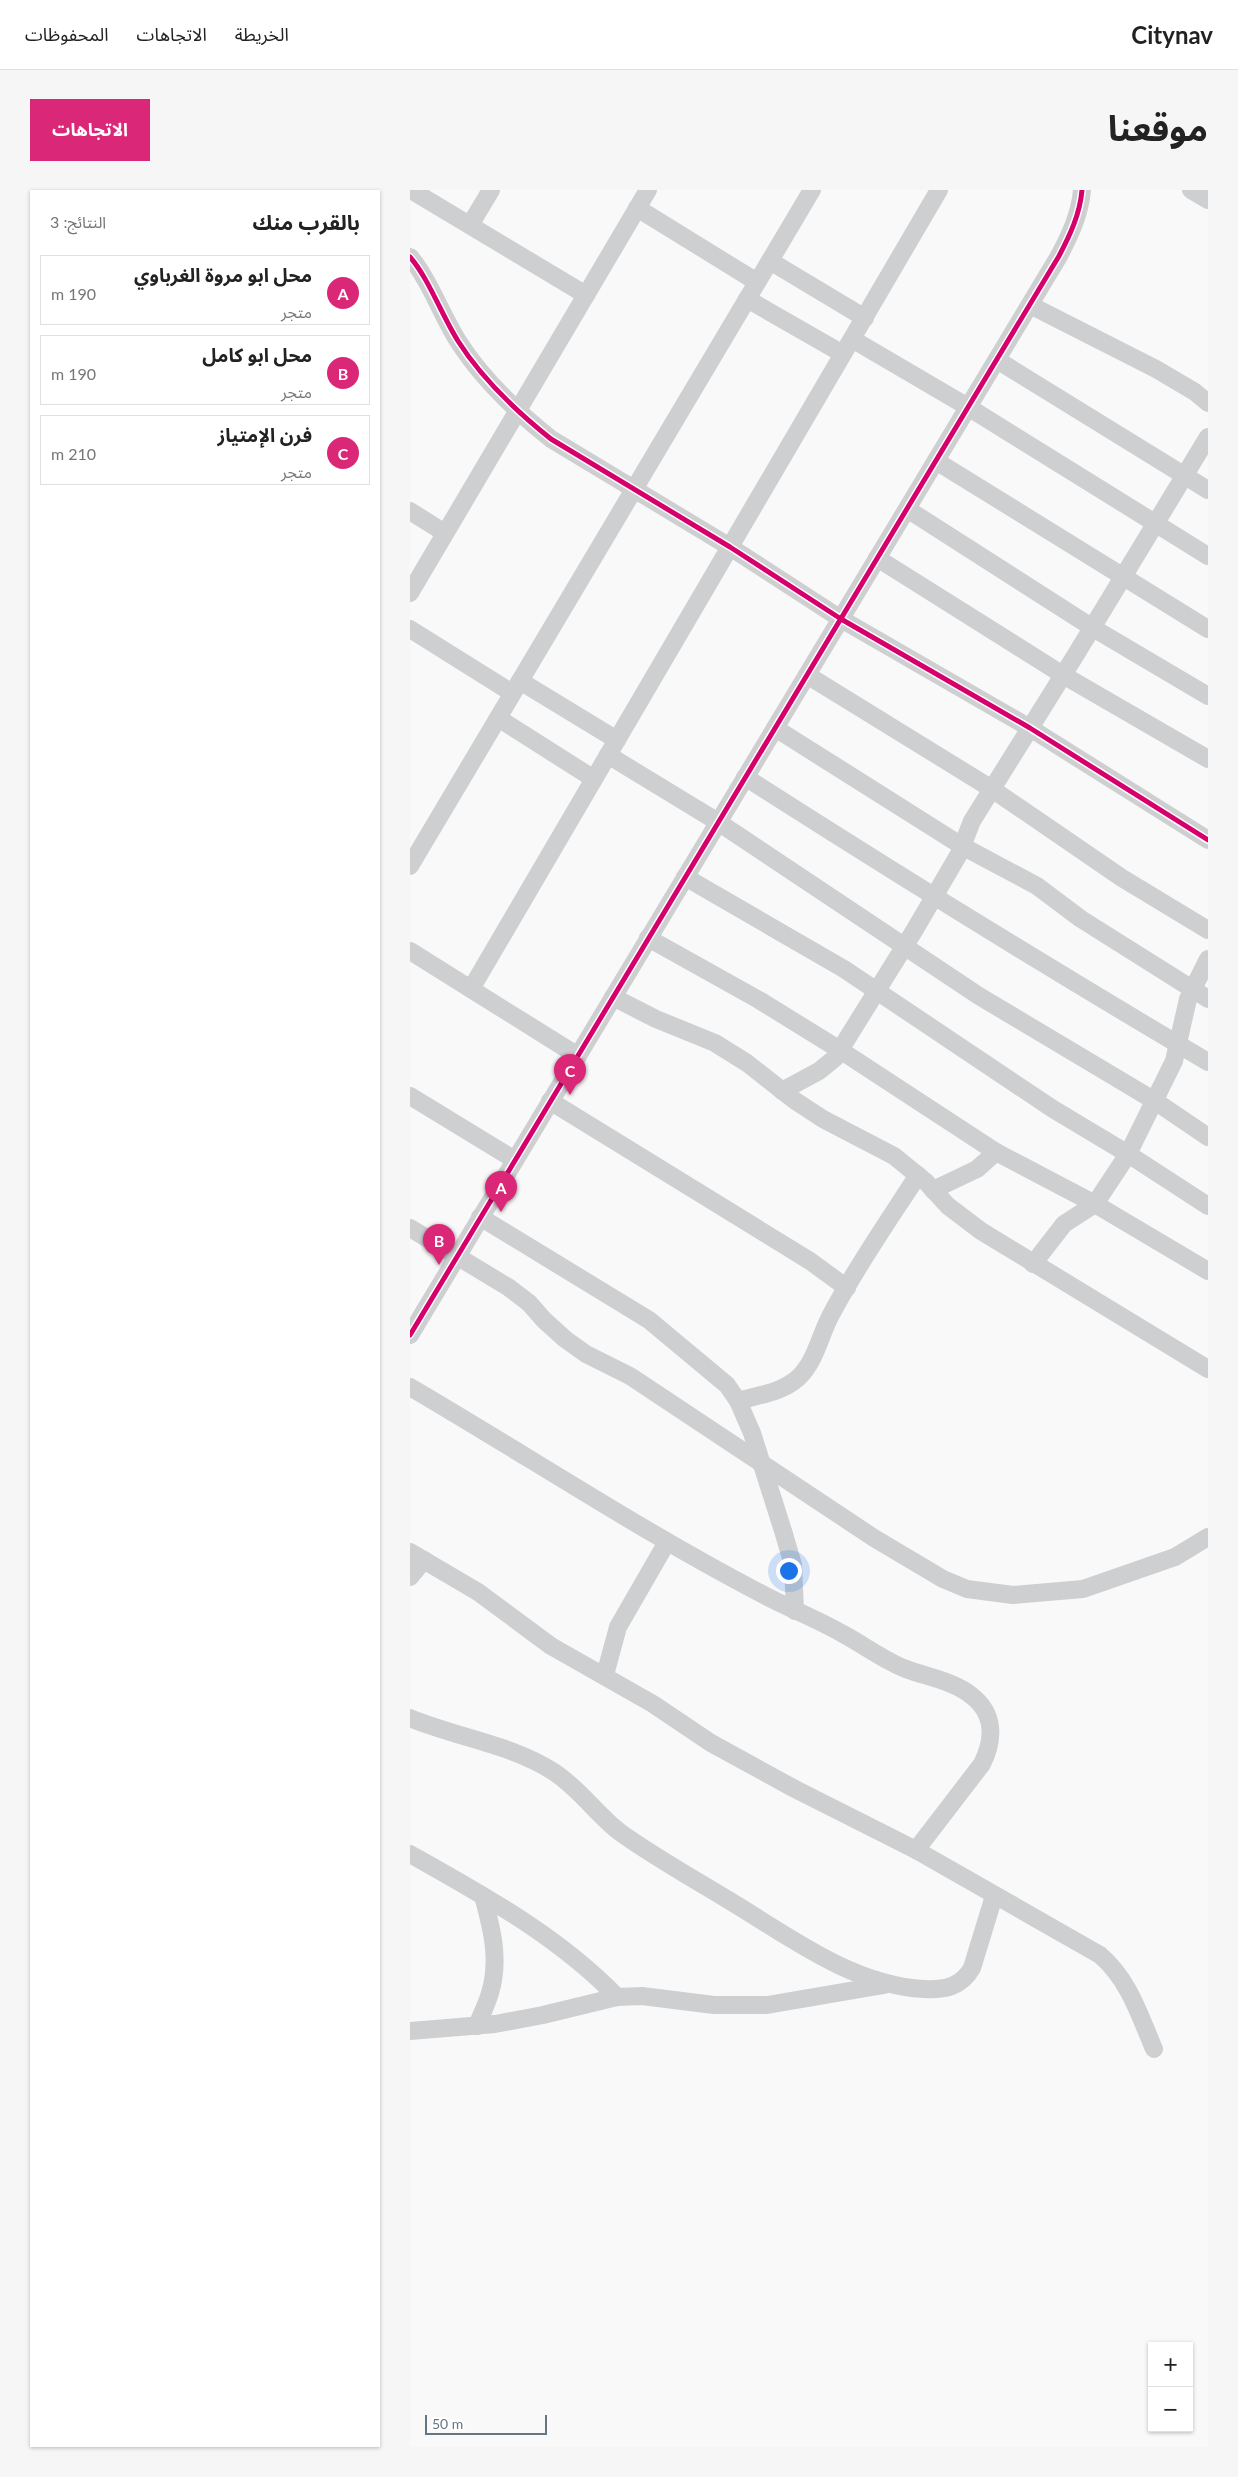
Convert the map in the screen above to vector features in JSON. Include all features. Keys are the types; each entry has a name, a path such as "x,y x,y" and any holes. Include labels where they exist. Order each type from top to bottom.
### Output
{"street":[{"path":"412,190 586,295"},
{"path":"470,226 491,190"},
{"path":"410,593 648,190"},
{"path":"410,866 812,190"},
{"path":"471,989 940,190"},
{"path":"410,1335 1059,256 1074,226 1081,203 1082,190"},
{"path":"1191,190 1208,200"},
{"path":"637,208 757,282"},
{"path":"410,257 458,341 481,375 551,439 730,548 841,619 1030,728 1208,840"},
{"path":"770,261 865,318"},
{"path":"747,299 843,354"},
{"path":"1030,305 1156,368 1195,392 1208,403"},
{"path":"852,339 968,407 1208,556"},
{"path":"997,360 1208,490"},
{"path":"782,1091 819,1071 835,1058 934,897 962,846 972,821 1093,628 1154,523 1208,437"},
{"path":"936,461 1208,629"},
{"path":"907,509 1093,628 1208,696"},
{"path":"410,511 445,533"},
{"path":"878,558 1064,675 1208,758"},
{"path":"410,630 516,687 612,748 904,948 1056,1044 1155,1101 1208,1137"},
{"path":"807,674 992,789 1122,878 1208,930"},
{"path":"498,718 594,779"},
{"path":"775,728 962,846 1037,886 1081,920 1208,999"},
{"path":"745,777 1099,999 1208,1062"},
{"path":"685,877 844,969 1053,1109 1128,1154 1208,1206"},
{"path":"648,938 759,1000 840,1050 996,1152 1095,1204 1208,1271"},
{"path":"410,951 578,1056"},
{"path":"1033,1264 1064,1224 1095,1204 1128,1154 1174,1061 1192,989 1208,959"},
{"path":"612,997 656,1019 715,1043 747,1063 782,1091 823,1118 894,1156 918,1175 948,1206 981,1231 1208,1369"},
{"path":"410,1096 515,1160"},
{"path":"550,1101 810,1261 847,1288"},
{"path":"933,1190 977,1169 996,1152"},
{"path":"738,1401 772,1392 786,1386 798,1377 816,1353 832,1312 918,1175"},
{"path":"480,1217 649,1320 727,1385 738,1401 752,1433 793,1565 795,1611"},
{"path":"410,1228 508,1287 529,1303 558,1333 586,1354 630,1376 874,1538 943,1579 966,1589 1013,1594 1083,1589 1175,1557 1208,1537"},
{"path":"410,1387 667,1542 795,1611 842,1633 905,1669 959,1688 972,1695 982,1706 991,1729 988,1751 982,1764 916,1850"},
{"path":"605,1675 618,1627 667,1542"},
{"path":"410,1577 417,1556 478,1592 551,1646 605,1675 747,1764 916,1850 1100,1955 1116,1969 1124,1982 1154,2048"},
{"path":"410,1718 437,1729 475,1738 534,1760 576,1788 620,1832 648,1851 814,1952 857,1974 887,1984 932,1989 959,1984 972,1968 994,1896"},
{"path":"410,1854 532,1926 577,1959 617,1997"},
{"path":"477,2026 490,1995 495,1967 494,1939 483,1896"},
{"path":"410,2031 477,2026 543,2015 617,1997 664,1998 714,2005 767,2004 887,1984"}],"cycle path":[{"path":"410,1335 1059,256 1077,216 1082,190"},
{"path":"410,257 423,276 467,355 513,406 551,439 730,547 841,619 1030,728 1208,840"}],"place":[{"name":"فرن الإمتياز","path":"570,1095"},
{"name":"محل ابو مروة الغرباوي","path":"501,1212"},
{"name":"محل ابو كامل","path":"439,1265"}]}
